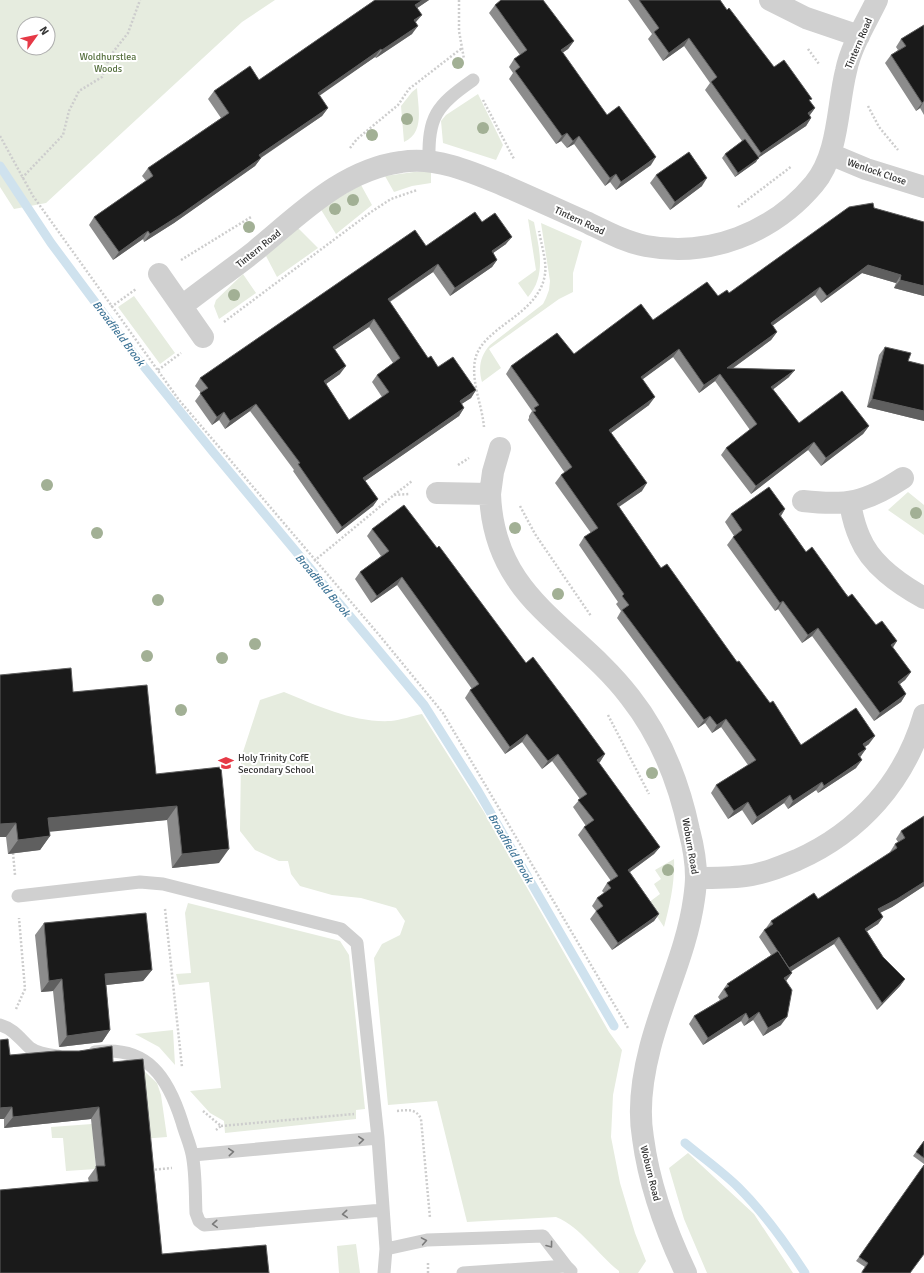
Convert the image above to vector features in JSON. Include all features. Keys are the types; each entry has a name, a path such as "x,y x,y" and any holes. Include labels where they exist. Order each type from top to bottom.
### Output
{"street":[{"path":"770,0 806,18 859,36"},
{"name":"Tintern Road","path":"182,306 243,260 319,197 375,168 402,161 429,162 462,169 534,198 613,235 645,246 680,249 712,247 742,237 767,225 790,207 815,183 830,154 846,69 859,36 877,0"},
{"name":"Wenlock Close","path":"830,154 866,169 924,186"},
{"path":"159,274 203,337"},
{"name":"Woburn Road","path":"500,448 493,472 490,494 491,518 505,563 521,587 545,614 569,634 631,697 650,727 667,761 681,797 690,831 696,878 691,919 650,1048 642,1096 642,1136 652,1182 664,1221 684,1272"},
{"path":"803,501 835,504 850,503 874,495 903,478"},
{"path":"437,493 490,494"},
{"path":"850,503 860,539 867,552 880,567 907,588 924,598"},
{"path":"696,878 746,876 767,871 810,854 833,841 866,814 883,796 910,754 924,715"}],"lane":[{"path":"429,162 428,138 431,122 438,110 452,95 473,80"},
{"path":"18,896 140,882 163,884 341,929 357,943 378,1138 386,1249 384,1273"},
{"path":"4,1026 32,1049 44,1054 68,1055"},
{"path":"82,1053 111,1050 129,1053 144,1059 157,1072 169,1088 192,1154 196,1212 199,1220 204,1225 383,1210"},
{"path":"192,1154 378,1138"},
{"path":"386,1249 427,1240 543,1236 570,1270"},
{"path":"463,1273 570,1270"}],"path":[{"path":"22,178 63,135 69,111 79,91 102,77 110,56 128,33 140,0"},
{"path":"459,0 459,31 465,60 473,80 534,198 545,273 537,296 521,312 494,333 482,347 475,359 475,371 484,426 482,442 500,448"},
{"path":"806,46 820,67 846,69 861,83 868,108 879,127 901,153"},
{"path":"0,136 22,178 67,246 179,400 314,561 380,636 443,713 632,1034 650,1048"},
{"path":"734,210 797,162"},
{"path":"158,370 371,212 391,199 411,190 424,189"},
{"path":"314,561 394,495 437,493"},
{"path":"519,503 535,534 592,618"},
{"path":"607,714 650,795"},
{"path":"4,1026 25,989 18,896 13,853"},
{"path":"163,884 183,1075"},
{"path":"145,1170 173,1168 192,1154 221,1126 201,1109"}],"green space":[{"name":"Woldhurstlea Woods","path":"0,0 275,0 242,22 46,203 14,209 0,187"},
{"path":"417,88 419,111 418,126 411,138 404,142 401,106"},
{"path":"478,94 503,145 496,160 443,143 441,121 446,115"},
{"path":"414,172 431,172 431,183 412,186 394,192 385,176"},
{"path":"361,185 372,205 336,234 320,208"},
{"path":"528,219 534,222 538,242 540,270 534,289 528,297 518,283 536,270"},
{"path":"541,223 582,241 573,273 573,292 559,299 489,349 501,368 482,382 480,367 484,353 490,345 543,304 549,290 550,281"},
{"path":"297,227 318,248 277,277 266,256"},
{"path":"243,274 256,293 219,319 214,306 216,300"},
{"path":"134,296 175,353 160,364 118,307"},
{"path":"908,492 924,505 924,535 888,510"},
{"path":"284,692 336,712 363,719 391,721 422,714 484,812 609,1032 622,1050 613,1095 611,1137 620,1183 635,1233 646,1261 638,1273 619,1273 619,1271 581,1234 565,1221 556,1217 467,1222 437,1101 388,1105 374,958 382,944 400,935 405,921 396,908 361,898 332,895 300,886 291,874 288,861 279,861 255,850 240,831 241,758 260,700"},
{"path":"674,859 672,893 664,927 648,903 660,894 654,884 661,879 655,870"},
{"path":"188,903 340,941 349,955 365,1109 356,1110 356,1119 225,1133 224,1121 210,1113 190,1091 221,1088 209,982 179,985 176,974 191,973 185,913"},
{"path":"173,1030 175,1065 159,1047 135,1034"},
{"path":"143,1070 157,1083 161,1095 167,1137 141,1139"},
{"path":"92,1124 96,1169 66,1171 63,1138 52,1138 51,1127"},
{"path":"688,1153 754,1214 793,1273 707,1273 684,1219 669,1168"},
{"path":"356,1244 360,1273 339,1273 337,1246"}],"building":[{"path":"375,0 423,0 415,5 422,15 414,20 418,26 382,50 381,49 318,93 328,108 259,155 261,158 180,215 150,234 148,231 119,252 94,217 153,176 148,168 229,113 214,91 250,66 259,80"},
{"path":"501,0 543,0 574,41 561,50 607,115 619,106 656,157 621,182 616,174 610,178 579,136 573,141 567,133 562,136 515,71 520,67 514,59 527,50 495,5"},
{"path":"639,0 720,0 727,10 729,8 774,67 784,60 812,99 809,100 815,108 808,113 811,118 761,153 711,82 717,77 689,38 669,53 654,32 659,28"},
{"path":"924,25 924,101 922,103 891,55 906,46 901,39"},
{"path":"745,139 759,158 738,173 725,154"},
{"path":"689,152 707,178 675,202 656,175"},
{"path":"873,203 874,208 924,222 924,286 900,280 901,275 868,265 827,296 820,287 771,323 777,332 727,368 795,370 771,387 799,423 842,391 869,426 826,458 814,442 756,486 726,448 757,424 720,374 704,385 679,349 641,377 655,397 609,430 647,483 617,504 661,568 667,564 737,662 739,661 770,703 773,701 801,745 856,708 875,736 863,744 866,749 858,754 862,760 824,786 822,782 793,801 790,795 757,817 748,802 734,811 716,785 756,760 726,719 717,725 710,716 704,720 622,610 629,605 622,596 624,594 584,537 598,528 561,475 572,467 533,412 536,411 534,408 539,405 511,366 557,333 574,354 641,304 653,320 707,282 718,296 727,290 729,293 849,207"},
{"path":"475,212 482,222 495,213 512,237 492,251 497,260 455,288 438,264 388,299 428,358 431,356 438,367 453,357 476,390 460,401 464,408 363,478 378,499 342,527 298,464 300,463 256,404 230,421 224,412 217,417 200,393 208,388 200,378 415,230 426,246","holes":["374,319 400,358 377,375 389,392 349,420 324,381 346,366 333,347"]},
{"path":"885,347 911,353 908,361 924,365 924,411 872,399"},
{"path":"769,487 785,509 779,514 806,552 812,547 848,597 852,594 876,625 882,621 897,641 891,645 911,672 898,682 906,694 880,713 818,628 808,635 783,601 780,603 733,537 742,530 731,514"},
{"path":"404,505 437,548 439,546 526,663 533,657 575,713 605,754 597,760 660,847 628,870 659,914 618,943 596,911 603,906 597,898 611,888 607,883 618,876 584,827 594,820 578,800 587,794 558,754 548,761 527,734 510,747 470,690 479,684 402,577 377,596 360,572 389,551 372,529"},
{"path":"71,668 73,692 147,685 156,774 221,767 229,849 182,854 177,806 48,818 50,836 18,840 16,823 0,824 0,675"},
{"path":"924,816 924,882 878,909 883,917 865,929 883,957 905,979 882,1003 839,937 789,968 764,930 773,924 771,921 814,893 818,899 897,848 895,844 905,838 901,831"},
{"path":"146,913 152,970 105,974 110,1030 67,1036 62,979 49,981 44,923"},
{"path":"778,951 792,973 784,978 792,990 787,1017 768,1028 759,1012 749,1019 746,1013 708,1038 694,1016 728,996 724,989 729,986 727,984"},
{"path":"8,1039 10,1055 56,1051 79,1051 112,1046 113,1062 143,1059 162,1254 266,1245 269,1273 0,1273 0,1190 98,1181 96,1166 105,1166 99,1107 13,1117 12,1107 0,1108 0,1040"},
{"path":"924,1141 924,1158 916,1152"},
{"path":"924,1165 924,1254 910,1273 863,1273 862,1272 868,1263 859,1257"}],"waterway":[{"name":"Broadfield Brook","path":"0,166 51,243 133,353 213,452 424,705 478,791 614,1026"},
{"path":"685,1143 739,1188 774,1229 805,1273"}],"place":[{"name":"Holy Trinity CofE Secondary School","path":"226,763"}]}
